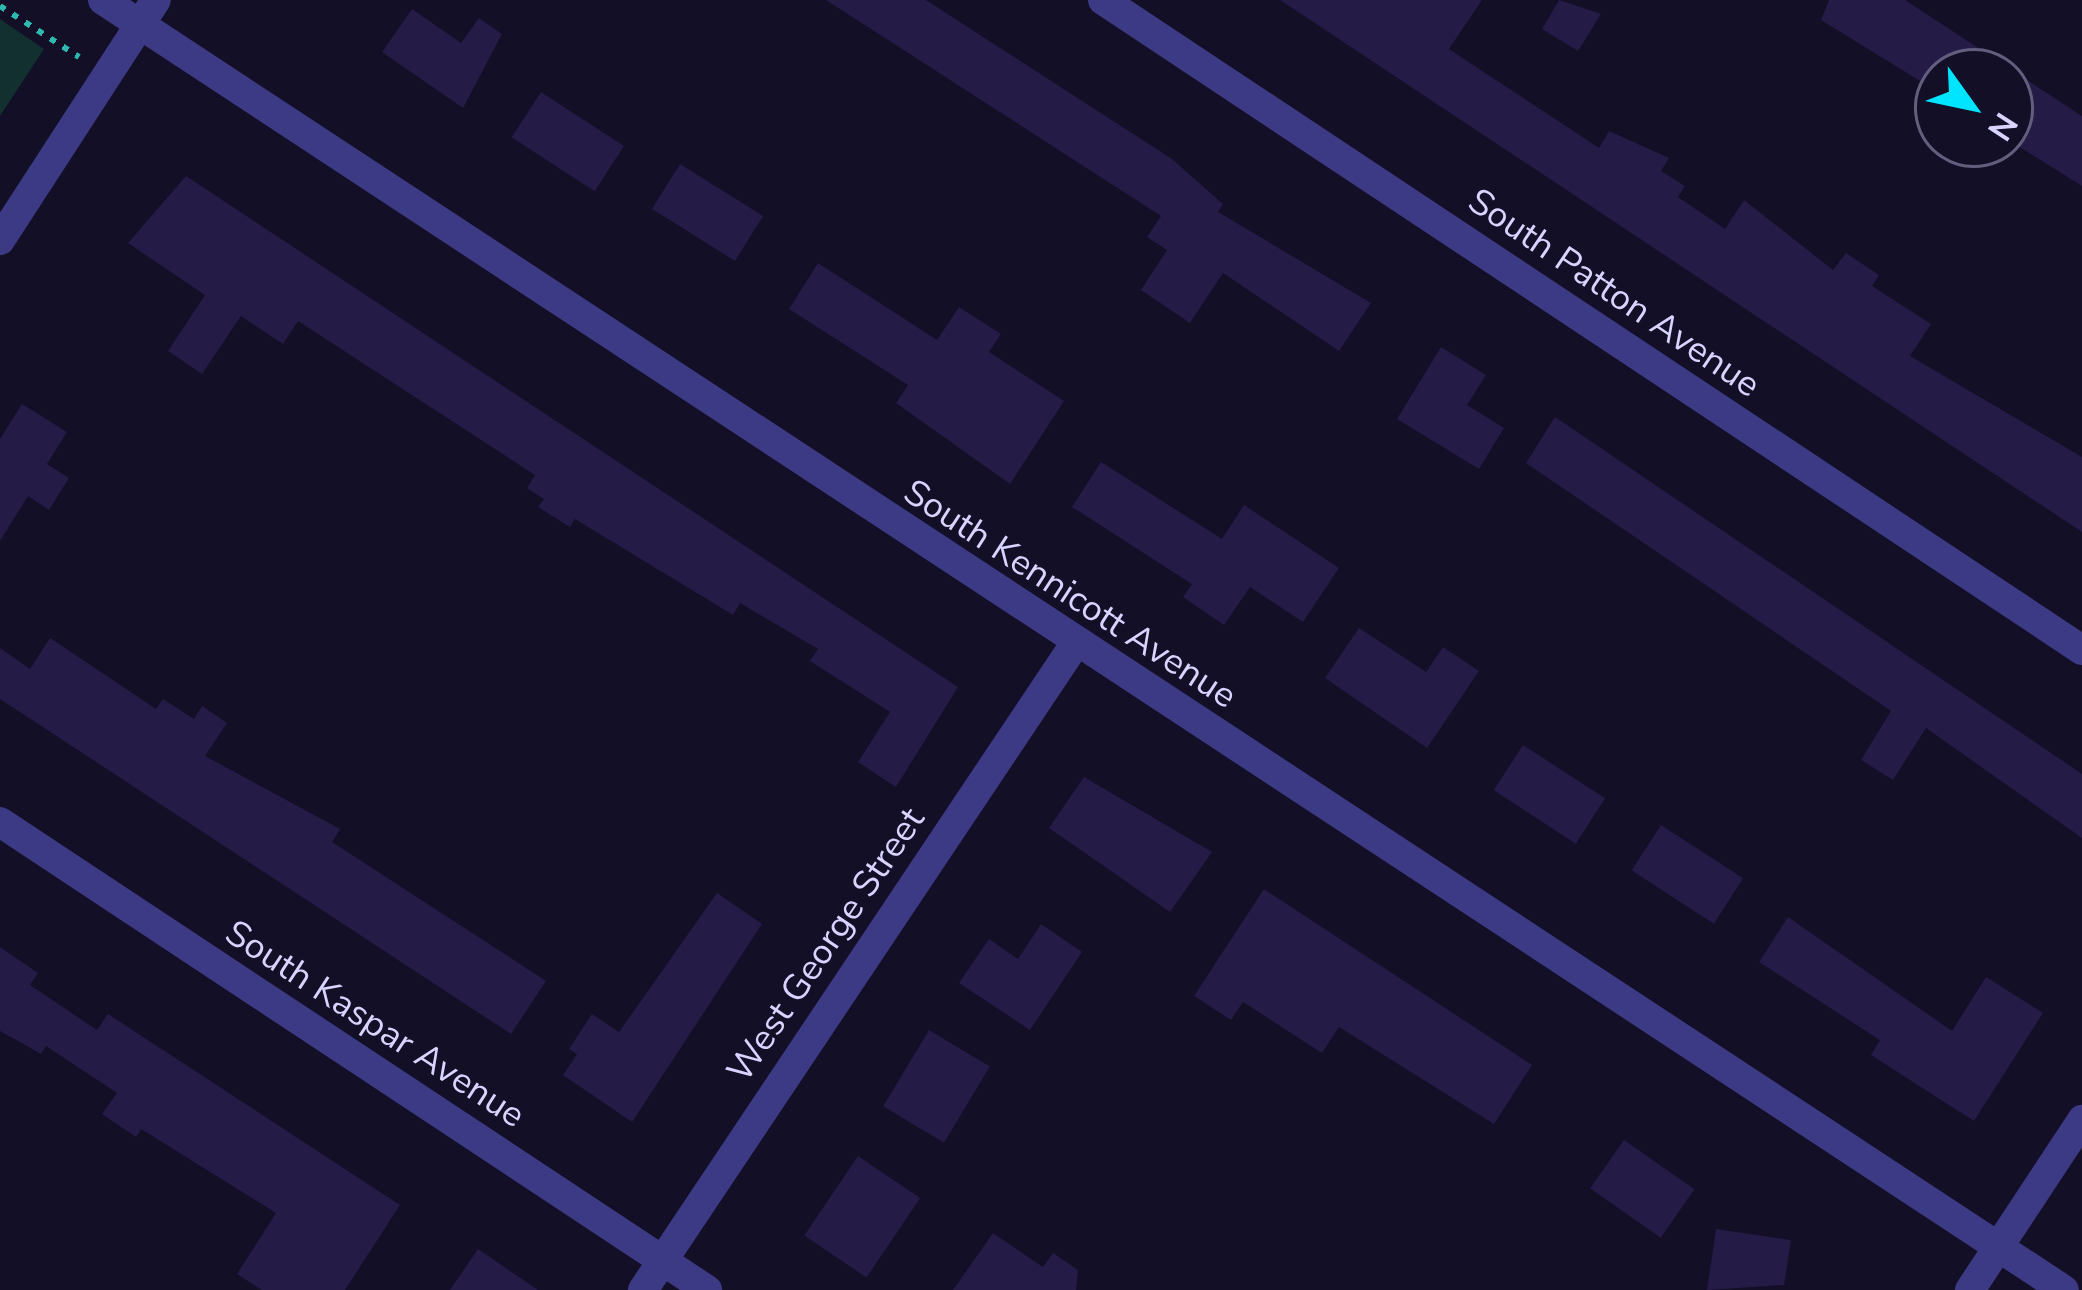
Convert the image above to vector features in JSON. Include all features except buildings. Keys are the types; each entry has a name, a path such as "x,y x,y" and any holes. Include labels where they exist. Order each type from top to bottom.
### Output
{"street":[{"name":"South Kennicott Avenue","path":"103,0 148,12 1075,644 2064,1290"},
{"name":"South Patton Avenue","path":"1103,0 2082,650"},
{"path":"0,240 148,12"},
{"name":"West George Street","path":"643,1290 1075,644"},
{"name":"South Kaspar Avenue","path":"0,822 707,1290"},
{"path":"1970,1290 2082,1120"}],"path":[{"path":"0,6 87,62"}],"green space":[{"path":"0,19 44,49 0,116"}]}
